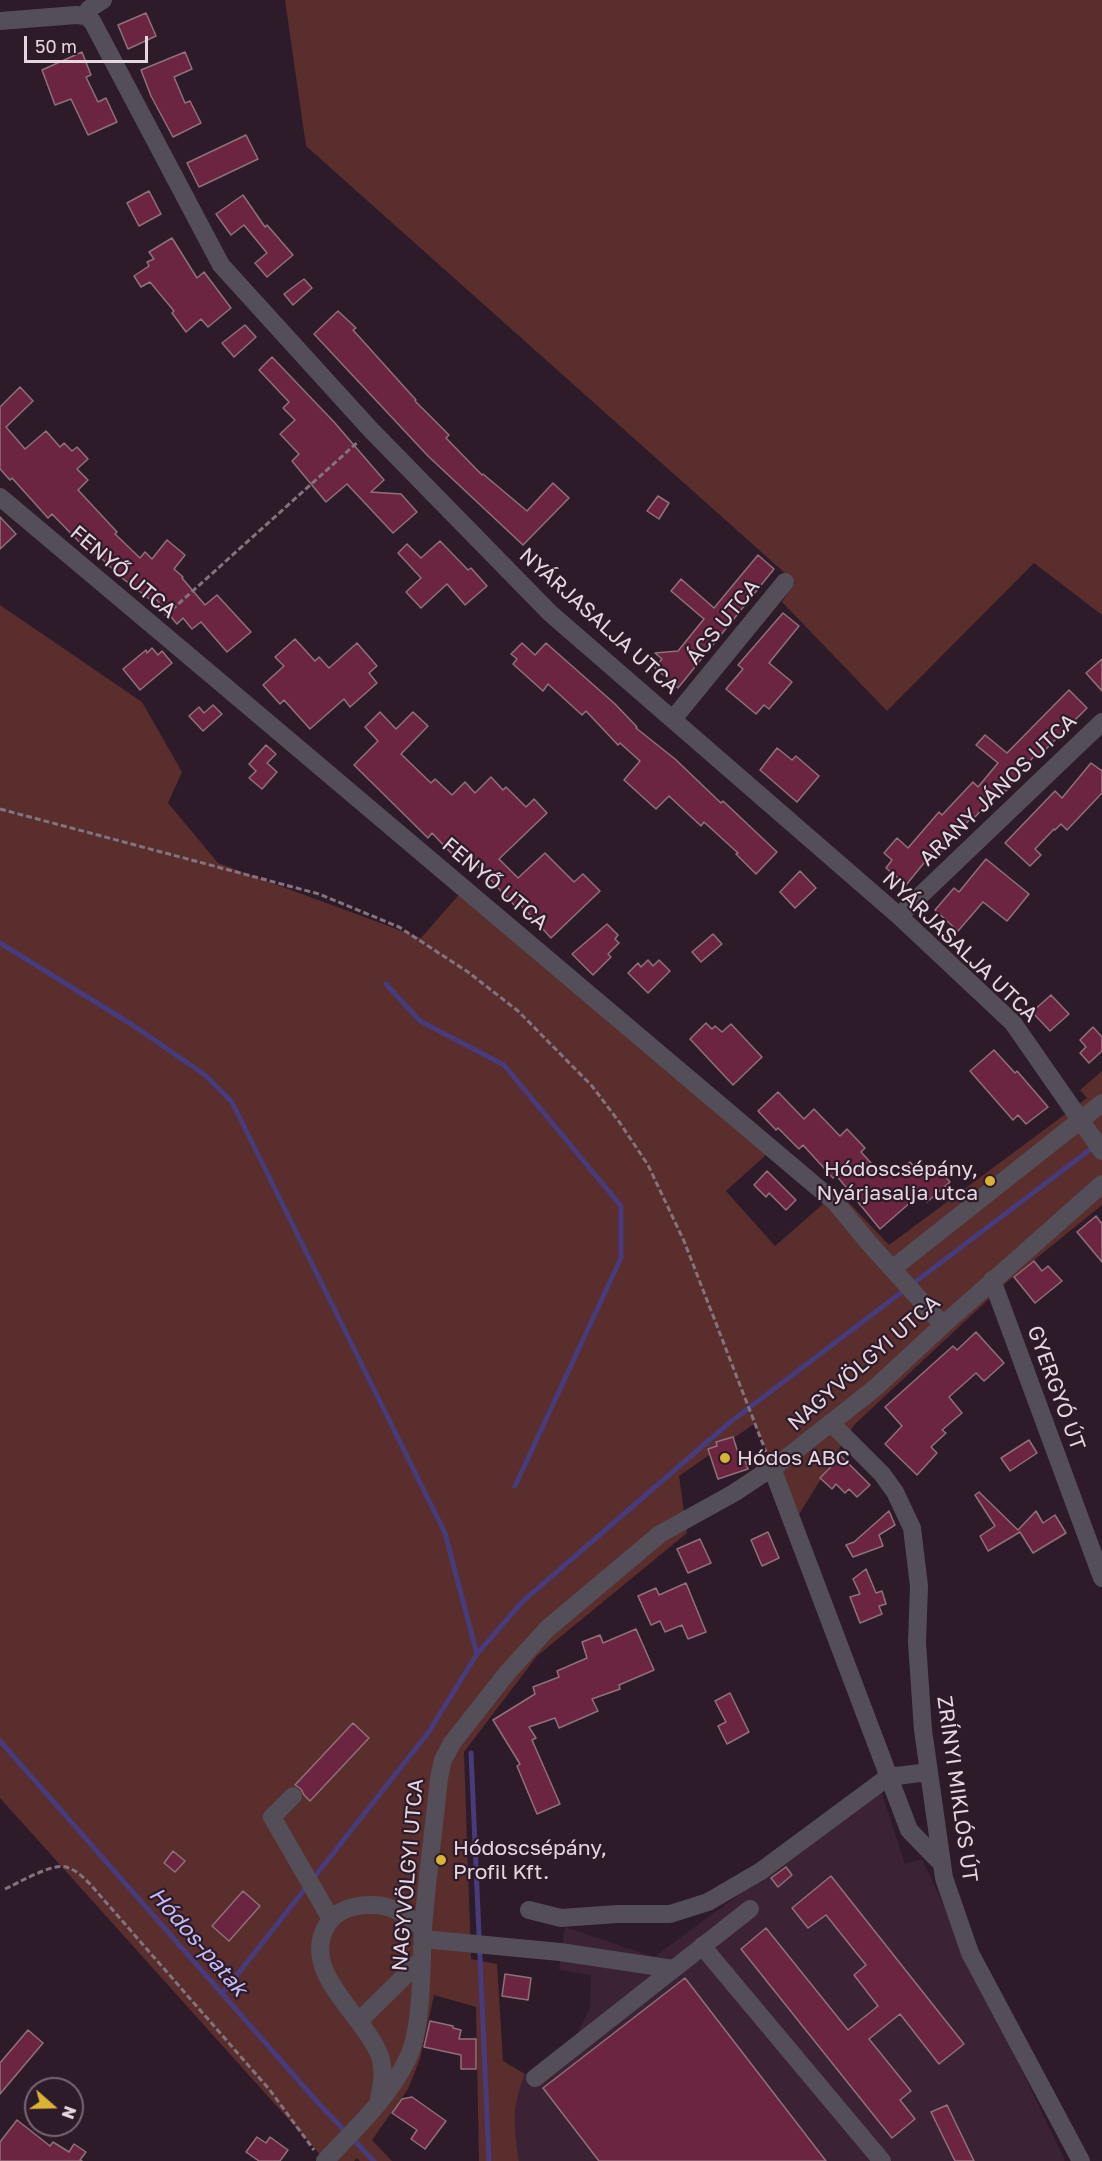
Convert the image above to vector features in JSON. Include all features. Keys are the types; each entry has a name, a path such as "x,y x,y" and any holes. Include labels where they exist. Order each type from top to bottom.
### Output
{"street":[{"path":"0,21 85,16 89,9 103,0"},
{"name":"NYÁRJASALJA UTCA","path":"85,16 97,29 221,265 371,430 550,613 899,916 1013,1023 1092,1136"},
{"name":"FENYŐ UTCA","path":"0,497 580,984 836,1203 943,1325"},
{"name":"ÁCS UTCA","path":"673,719 785,582"},
{"name":"ARANY JÁNOS UTCA","path":"899,916 1102,722"},
{"path":"903,1282 1092,1136 1102,1103"},
{"name":"NAGYVÖLGYI UTCA","path":"326,2154 379,2104 399,2074 411,2050 417,2016 439,1778 452,1743 507,1673 547,1629 630,1557 660,1534 734,1493 772,1468 875,1388 1102,1184"},
{"name":"GYERGYÓ ÚT","path":"993,1280 1102,1578"},
{"name":"ZRÍNYI MIKLÓS ÚT","path":"831,1423 882,1474 895,1492 912,1528 919,1586 917,1643 923,1730 944,1878 970,1953 1081,2161"},
{"path":"772,1468 909,1830 941,1863"},
{"path":"529,1910 561,1918 617,1914 670,1914 708,1902 761,1871 888,1777 929,1772"},
{"path":"293,1796 272,1817 331,1919"},
{"path":"379,2104 382,2084 381,2057 370,2036 326,1976 319,1951 320,1940 331,1919 354,1906 378,1905 400,1911 423,1934 466,1944 560,1952 673,1969"},
{"path":"535,2078 750,1909"},
{"path":"702,1946 882,2161"},
{"path":"359,2021 422,1959"}],"path":[{"path":"153,627 371,430"},
{"path":"0,809 319,894 399,927 468,972 518,1011 592,1086 648,1165 684,1240 772,1468"},
{"path":"5,1889 53,1867 64,1866 81,1876 326,2154"}],"shaded area":[{"path":"285,0 1102,0 1102,615 1034,563 887,711 782,602 795,582 306,146"},
{"path":"0,605 142,702 182,772 168,803 218,863 421,938 470,882 777,1145 726,1191 775,1246 838,1191 889,1245 1087,1098 1080,1090 1102,1071 1102,1205 1007,1282 854,1425 798,1516 754,1424 679,1476 687,1533 537,1656 464,1752 471,1959 497,1964 503,2061 525,2074 517,2097 515,2117 519,2161 479,2161 476,2007 434,1995 420,2059 408,2089 372,2140 392,2161 360,2161 357,2158 354,2161 326,2161 0,1798"},
{"path":"881,1790 905,1864 922,1859 1065,2161 519,2161 514,2127 516,2095 525,2074 577,2034 590,2008 591,1975 559,1970 565,1927 654,1957"}],"building":[{"path":"146,13 156,36 128,49 118,25"},
{"path":"82,52 91,75 86,77 98,102 106,98 117,122 88,135 71,99 55,105 42,70"},
{"path":"185,52 192,69 174,77 185,103 190,101 201,123 173,137 151,96 141,70"},
{"path":"246,135 258,159 199,187 187,163"},
{"path":"149,191 161,214 139,226 127,203"},
{"path":"243,195 265,227 267,225 293,255 267,277 255,263 267,253 244,225 231,235 216,214"},
{"path":"172,238 197,278 204,272 231,308 208,327 201,319 186,332 172,313 174,311 150,282 141,287 134,276 149,266 147,262 154,259 149,252"},
{"path":"304,279 312,288 293,305 284,294"},
{"path":"338,311 356,328 353,330 415,401 449,435 446,438 482,475 527,511 553,483 569,498 523,545 428,456 314,334"},
{"path":"245,325 256,337 234,357 222,343"},
{"path":"272,357 334,422 384,480 371,492 401,494 417,512 393,533 347,484 326,502 292,461 299,454 280,434 295,420 283,408 289,402 259,370"},
{"path":"20,387 33,401 6,427 25,449 46,431 60,447 64,443 72,451 77,447 88,459 77,469 88,480 78,490 117,532 115,534 140,558 145,552 152,559 167,540 185,555 174,569 205,605 217,595 251,632 227,652 201,622 192,629 183,618 177,624 155,598 152,601 122,578 95,552 92,555 52,514 48,518 12,478 10,480 0,469 0,407"},
{"path":"658,496 669,503 659,519 647,511"},
{"path":"0,517 16,534 0,549"},
{"path":"440,541 468,570 471,568 487,586 465,605 447,584 421,608 406,592 421,578 398,553 407,544 421,558"},
{"path":"758,555 774,569 678,688 655,668 662,659 655,653 678,651 704,619 671,591 681,579 714,608"},
{"path":"783,613 799,626 769,663 792,682 769,709 764,705 756,714 726,689 743,669 738,665"},
{"path":"295,639 315,661 319,657 329,668 357,643 377,666 369,673 377,683 350,707 344,699 310,729 284,700 280,704 263,685 284,666 275,657"},
{"path":"522,643 535,655 546,643 615,704 636,728 675,759 721,803 723,801 777,852 756,874 736,854 738,853 704,822 701,826 669,796 656,809 624,780 640,761 620,743 618,745 586,711 582,715 548,684 543,691 513,664 517,659 511,654"},
{"path":"152,648 158,655 162,651 172,663 140,690 123,669 146,650 147,653"},
{"path":"1102,659 1102,691 1086,673"},
{"path":"1069,690 1087,708 1037,758 1034,756 1006,791 1002,788 942,851 937,847 906,885 886,868 892,860 884,853 897,838 908,848 939,812 942,815 973,782 978,787 998,763 976,745 985,735 1007,753"},
{"path":"213,705 222,714 203,731 189,716 199,707 204,713"},
{"path":"380,712 396,729 413,712 428,726 401,754 431,783 435,779 452,795 465,782 475,793 491,777 503,790 506,787 526,807 534,799 547,813 499,859 518,878 545,853 574,882 583,874 600,891 551,938 519,903 515,906 461,848 453,855 432,833 428,838 354,765 378,741 365,727"},
{"path":"266,745 276,754 267,763 277,772 262,789 249,778 256,771 249,764"},
{"path":"777,748 792,760 796,756 819,776 797,802 760,770"},
{"path":"1091,763 1102,771 1102,793 1067,830 1061,824 1054,829 1035,849 1041,855 1030,866 1005,843 1055,791 1062,798"},
{"path":"986,859 1029,894 1007,921 983,902 958,931 935,910 954,888 959,892"},
{"path":"800,871 816,888 795,908 780,892"},
{"path":"607,924 618,935 615,939 619,943 608,954 611,957 593,975 572,954"},
{"path":"713,934 722,944 701,962 692,952"},
{"path":"648,960 653,966 659,960 670,971 648,993 628,973 638,963 641,967"},
{"path":"1051,995 1069,1014 1050,1031 1032,1012"},
{"path":"706,1023 712,1029 715,1026 722,1032 731,1024 762,1057 733,1085 690,1039"},
{"path":"1093,1027 1102,1037 1102,1051 1089,1063 1080,1053 1086,1047 1080,1040"},
{"path":"994,1050 1015,1073 1017,1071 1048,1107 1026,1124 1018,1115 1013,1120 970,1071"},
{"path":"778,1092 804,1119 814,1109 840,1136 847,1129 865,1148 861,1152 882,1175 889,1169 894,1175 910,1162 923,1176 935,1165 950,1182 927,1202 920,1194 880,1229 836,1175 833,1178 803,1145 799,1149 758,1111"},
{"path":"767,1171 796,1200 786,1210 769,1193 766,1197 754,1185"},
{"path":"1096,1216 1102,1224 1102,1262 1077,1232"},
{"path":"1034,1261 1042,1271 1048,1266 1062,1281 1035,1303 1014,1277"},
{"path":"976,1332 1004,1363 984,1381 976,1373 949,1397 962,1413 942,1430 946,1433 931,1447 937,1453 917,1475 885,1444 902,1426 885,1407 953,1346 957,1350"},
{"name":"Hódos ABC","path":"733,1437 740,1459 744,1457 748,1469 718,1479 708,1449 717,1446 716,1442"},
{"path":"1029,1440 1037,1453 1010,1471 1001,1458"},
{"path":"841,1456 870,1485 857,1497 849,1489 845,1493 836,1484 832,1489 820,1478"},
{"path":"979,1492 1018,1530 1036,1511 1043,1523 1055,1515 1066,1533 1033,1553 1020,1532 988,1551 980,1536 995,1526 975,1495"},
{"path":"889,1511 895,1525 879,1535 883,1546 853,1557 846,1545 854,1542"},
{"path":"768,1532 779,1558 762,1566 751,1540"},
{"path":"700,1539 711,1563 688,1573 677,1549"},
{"path":"866,1569 876,1593 882,1591 886,1604 879,1606 882,1614 860,1623 850,1597 860,1594 853,1579"},
{"path":"686,1583 706,1632 688,1639 682,1625 665,1632 660,1621 651,1625 638,1596 656,1588 659,1595"},
{"path":"636,1629 654,1670 619,1685 620,1689 592,1699 598,1711 559,1728 555,1718 529,1727 536,1738 532,1740 560,1804 537,1814 517,1766 520,1764 493,1720 535,1694 533,1687 559,1677 557,1671 587,1658 582,1642 600,1635 603,1643"},
{"path":"730,1693 749,1732 727,1744 718,1726 726,1722 715,1701"},
{"path":"353,1723 369,1738 310,1801 295,1785"},
{"path":"173,1851 185,1861 175,1872 164,1863"},
{"path":"786,1867 792,1875 778,1887 771,1878"},
{"path":"831,1876 964,2044 939,2064 900,2014 869,2039 911,2091 900,2100 915,2119 892,2138 741,1949 766,1928 848,2030 878,2006 854,1975 866,1965 826,1915 808,1928 792,1908"},
{"path":"243,1891 260,1906 229,1941 212,1926"},
{"path":"505,1974 531,1978 528,2000 502,1996"},
{"path":"685,1978 826,2161 599,2161 543,2088"},
{"path":"430,2021 461,2030 459,2039 476,2039 476,2069 461,2069 461,2055 424,2047"},
{"path":"28,2030 43,2043 0,2094 0,2063"},
{"path":"412,2097 446,2121 425,2149 411,2139 417,2130 392,2113 402,2099"},
{"path":"947,2105 974,2161 955,2161 931,2112"},
{"path":"17,2120 24,2126 24,2137 39,2137 50,2146 53,2142 69,2152 74,2144 86,2152 80,2160 82,2161 0,2161 0,2142"},
{"path":"257,2137 266,2143 270,2137 288,2150 280,2161 259,2161 246,2152"}],"waterway":[{"path":"0,943 131,1024 205,1075 232,1102 445,1533 477,1654"},
{"path":"386,984 420,1021 504,1065 621,1206 621,1258 515,1486"},
{"path":"222,1994 428,1733 477,1654 522,1602 729,1423 1096,1145"},
{"name":"Hódos-patak","path":"0,1741 320,2105 374,2161"},
{"path":"471,1753 489,2161"}],"place":[{"name":"Hódoscsépány, Nyárjasalja utca","path":"990,1181"},
{"name":"Hódos ABC","path":"725,1458"},
{"name":"Hódoscsépány, Profil Kft.","path":"441,1860"}]}
